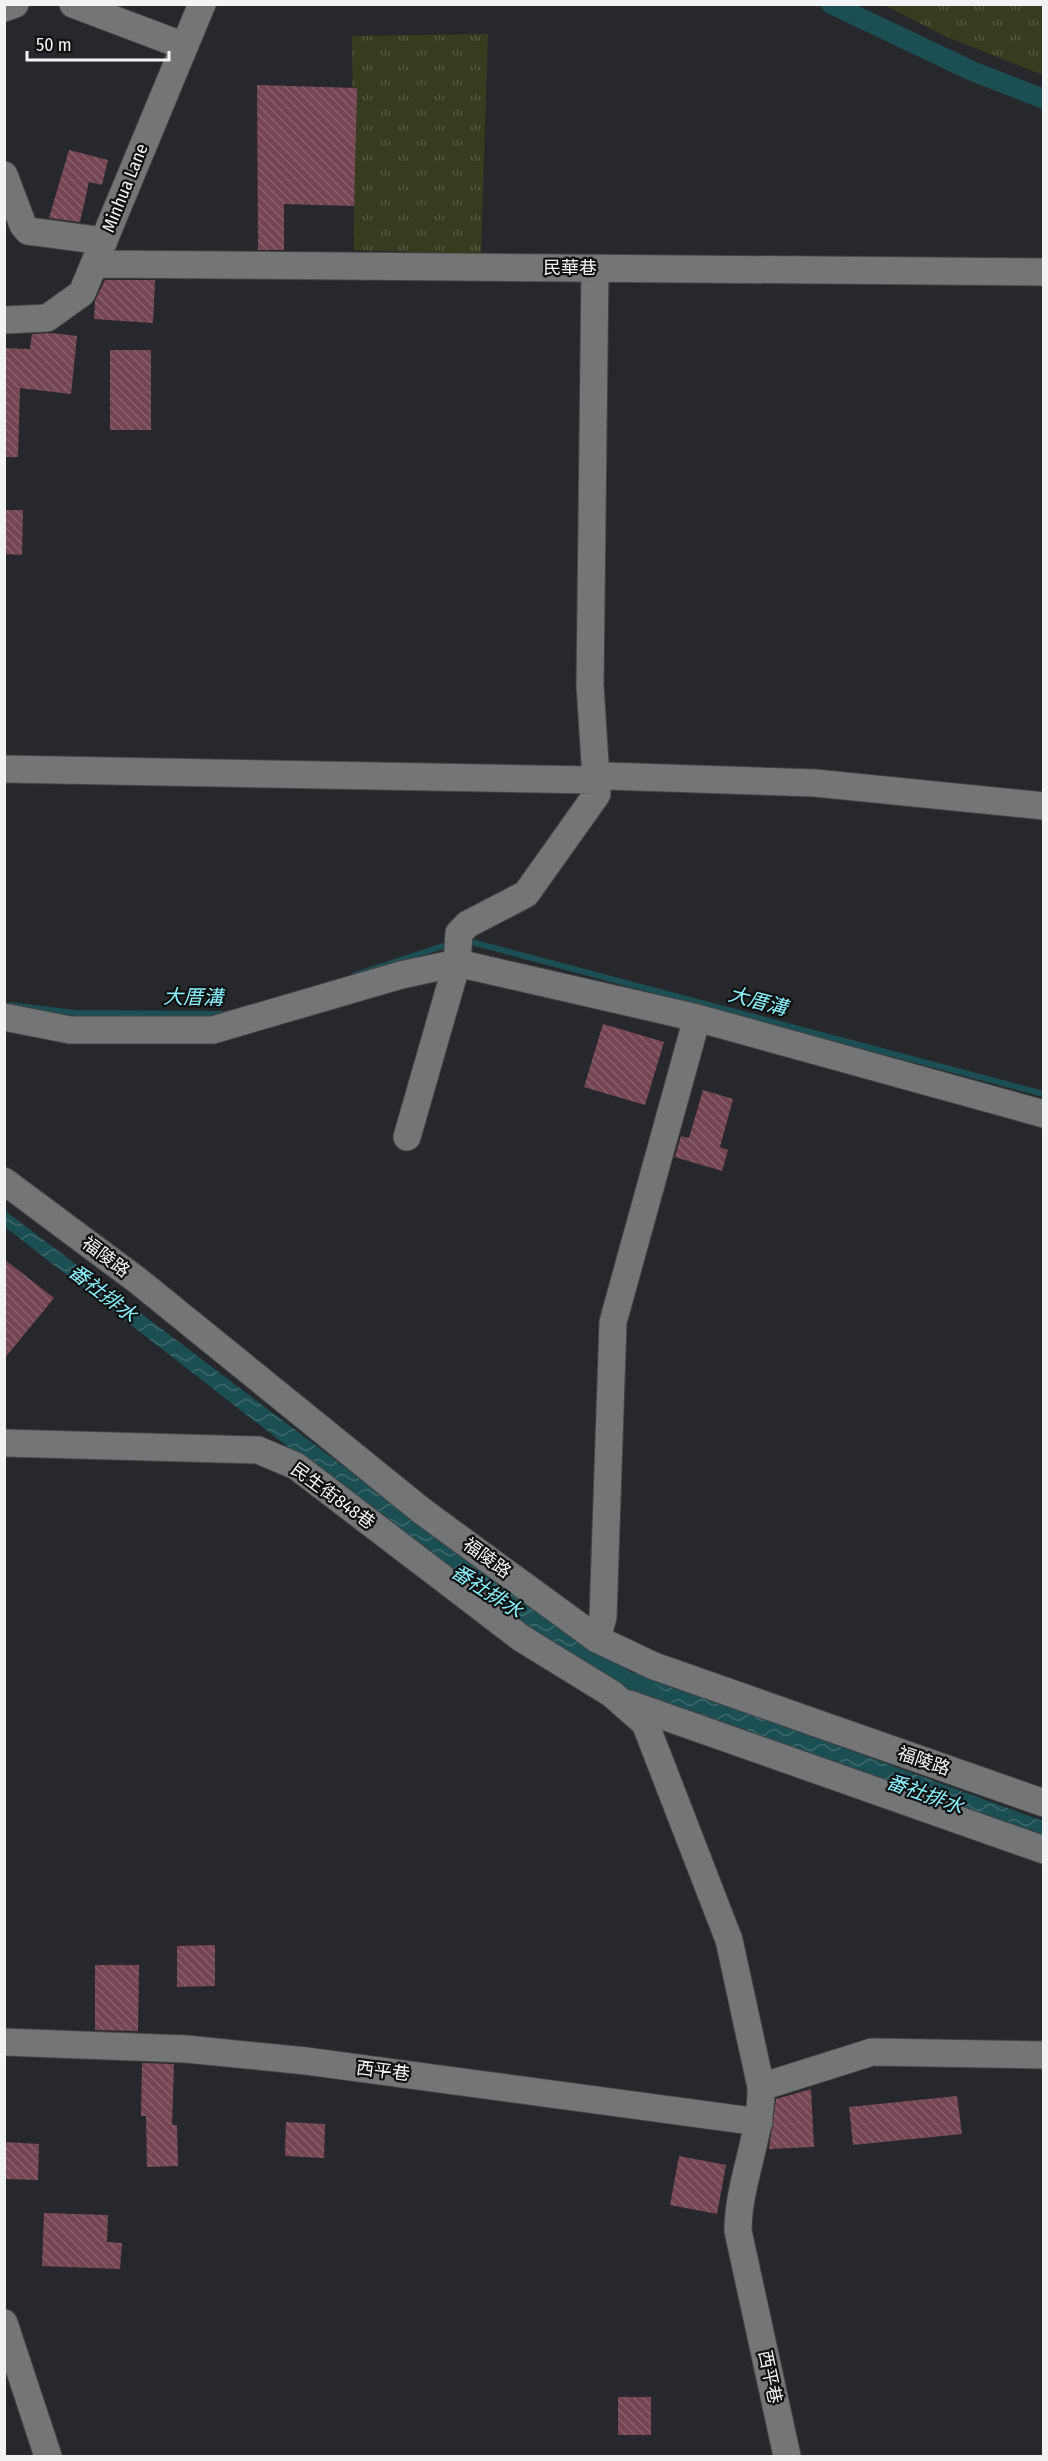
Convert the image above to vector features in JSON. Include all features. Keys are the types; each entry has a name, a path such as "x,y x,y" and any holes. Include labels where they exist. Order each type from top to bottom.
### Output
{"street":[{"path":"4,8 15,4"},
{"path":"73,4 184,46"},
{"name":"Minhua Lane","path":"4,320 47,318 82,293 202,4"},
{"name":"民華巷","path":"4,175 23,225 28,231 100,252 595,268 1044,272"},
{"path":"407,1137 457,963 459,933 468,924 526,894 597,794 594,780 590,674 595,268"},
{"path":"4,769 594,780 606,776 815,783 1044,806"},
{"path":"4,1017 70,1030 213,1030 401,975 457,963 697,1018 1044,1113"},
{"path":"597,1639 603,1617 614,1322 697,1018"},
{"name":"福陵路","path":"4,1181 137,1280 422,1511 597,1639 628,1655 1044,1803"},
{"name":"民生街848巷","path":"4,1443 258,1450 296,1466 521,1638 615,1697"},
{"path":"628,1655 615,1697 1044,1850"},
{"name":"西平巷","path":"615,1697 645,1723 729,1940 761,2086 759,2122 738,2211 738,2230 787,2457"},
{"name":"西平巷","path":"4,2042 208,2051 306,2061 759,2122"},
{"path":"761,2086 872,2052 1044,2055"},
{"path":"4,2323 48,2457"}],"green space":[{"path":"884,5 1043,5 1043,75 945,36"},
{"path":"888,5 923,5 915,19"},
{"path":"488,34 481,254 354,250 352,36"}],"water":[{"path":"4,1210 486,1574 612,1663 605,1680 468,1587 5,1227"},
{"path":"634,1671 1043,1821 1043,1845 625,1692"}],"building":[{"path":"257,85 357,88 354,206 284,204 284,250 258,250"},
{"path":"69,150 108,160 102,185 89,182 80,222 49,218"},
{"path":"105,280 155,280 153,323 94,319 95,301"},
{"path":"51,333 77,336 71,394 20,388 18,457 4,457 4,348 30,349 32,334"},
{"path":"110,350 151,350 151,430 110,430"},
{"path":"4,510 23,510 22,555 4,554"},
{"path":"603,1024 664,1042 645,1105 584,1087"},
{"path":"703,1090 733,1099 720,1147 728,1150 722,1171 675,1157 681,1136 689,1138"},
{"path":"4,1259 54,1298 4,1359"},
{"path":"215,1945 215,1986 177,1987 177,1946"},
{"path":"95,1965 139,1965 138,2031 95,2030"},
{"path":"142,2063 174,2064 172,2125 177,2125 178,2166 147,2167 146,2116 141,2116"},
{"path":"811,2089 814,2147 769,2149 776,2099"},
{"path":"957,2096 962,2134 853,2145 849,2107"},
{"path":"286,2122 325,2124 324,2158 285,2156"},
{"path":"4,2142 39,2144 38,2180 4,2179"},
{"path":"679,2156 726,2165 717,2214 670,2205"},
{"path":"44,2213 108,2215 107,2242 122,2243 120,2269 42,2266"},
{"path":"618,2397 651,2397 651,2435 618,2435"}],"waterway":[{"path":"831,4 972,71 1044,99"},
{"name":"大厝溝","path":"464,940 1044,1094"},
{"name":"大厝溝","path":"355,975 443,946"},
{"name":"大厝溝","path":"10,1005 75,1013 228,1014"},
{"name":"番社排水","path":"587,1656 640,1690 652,1694"}]}
